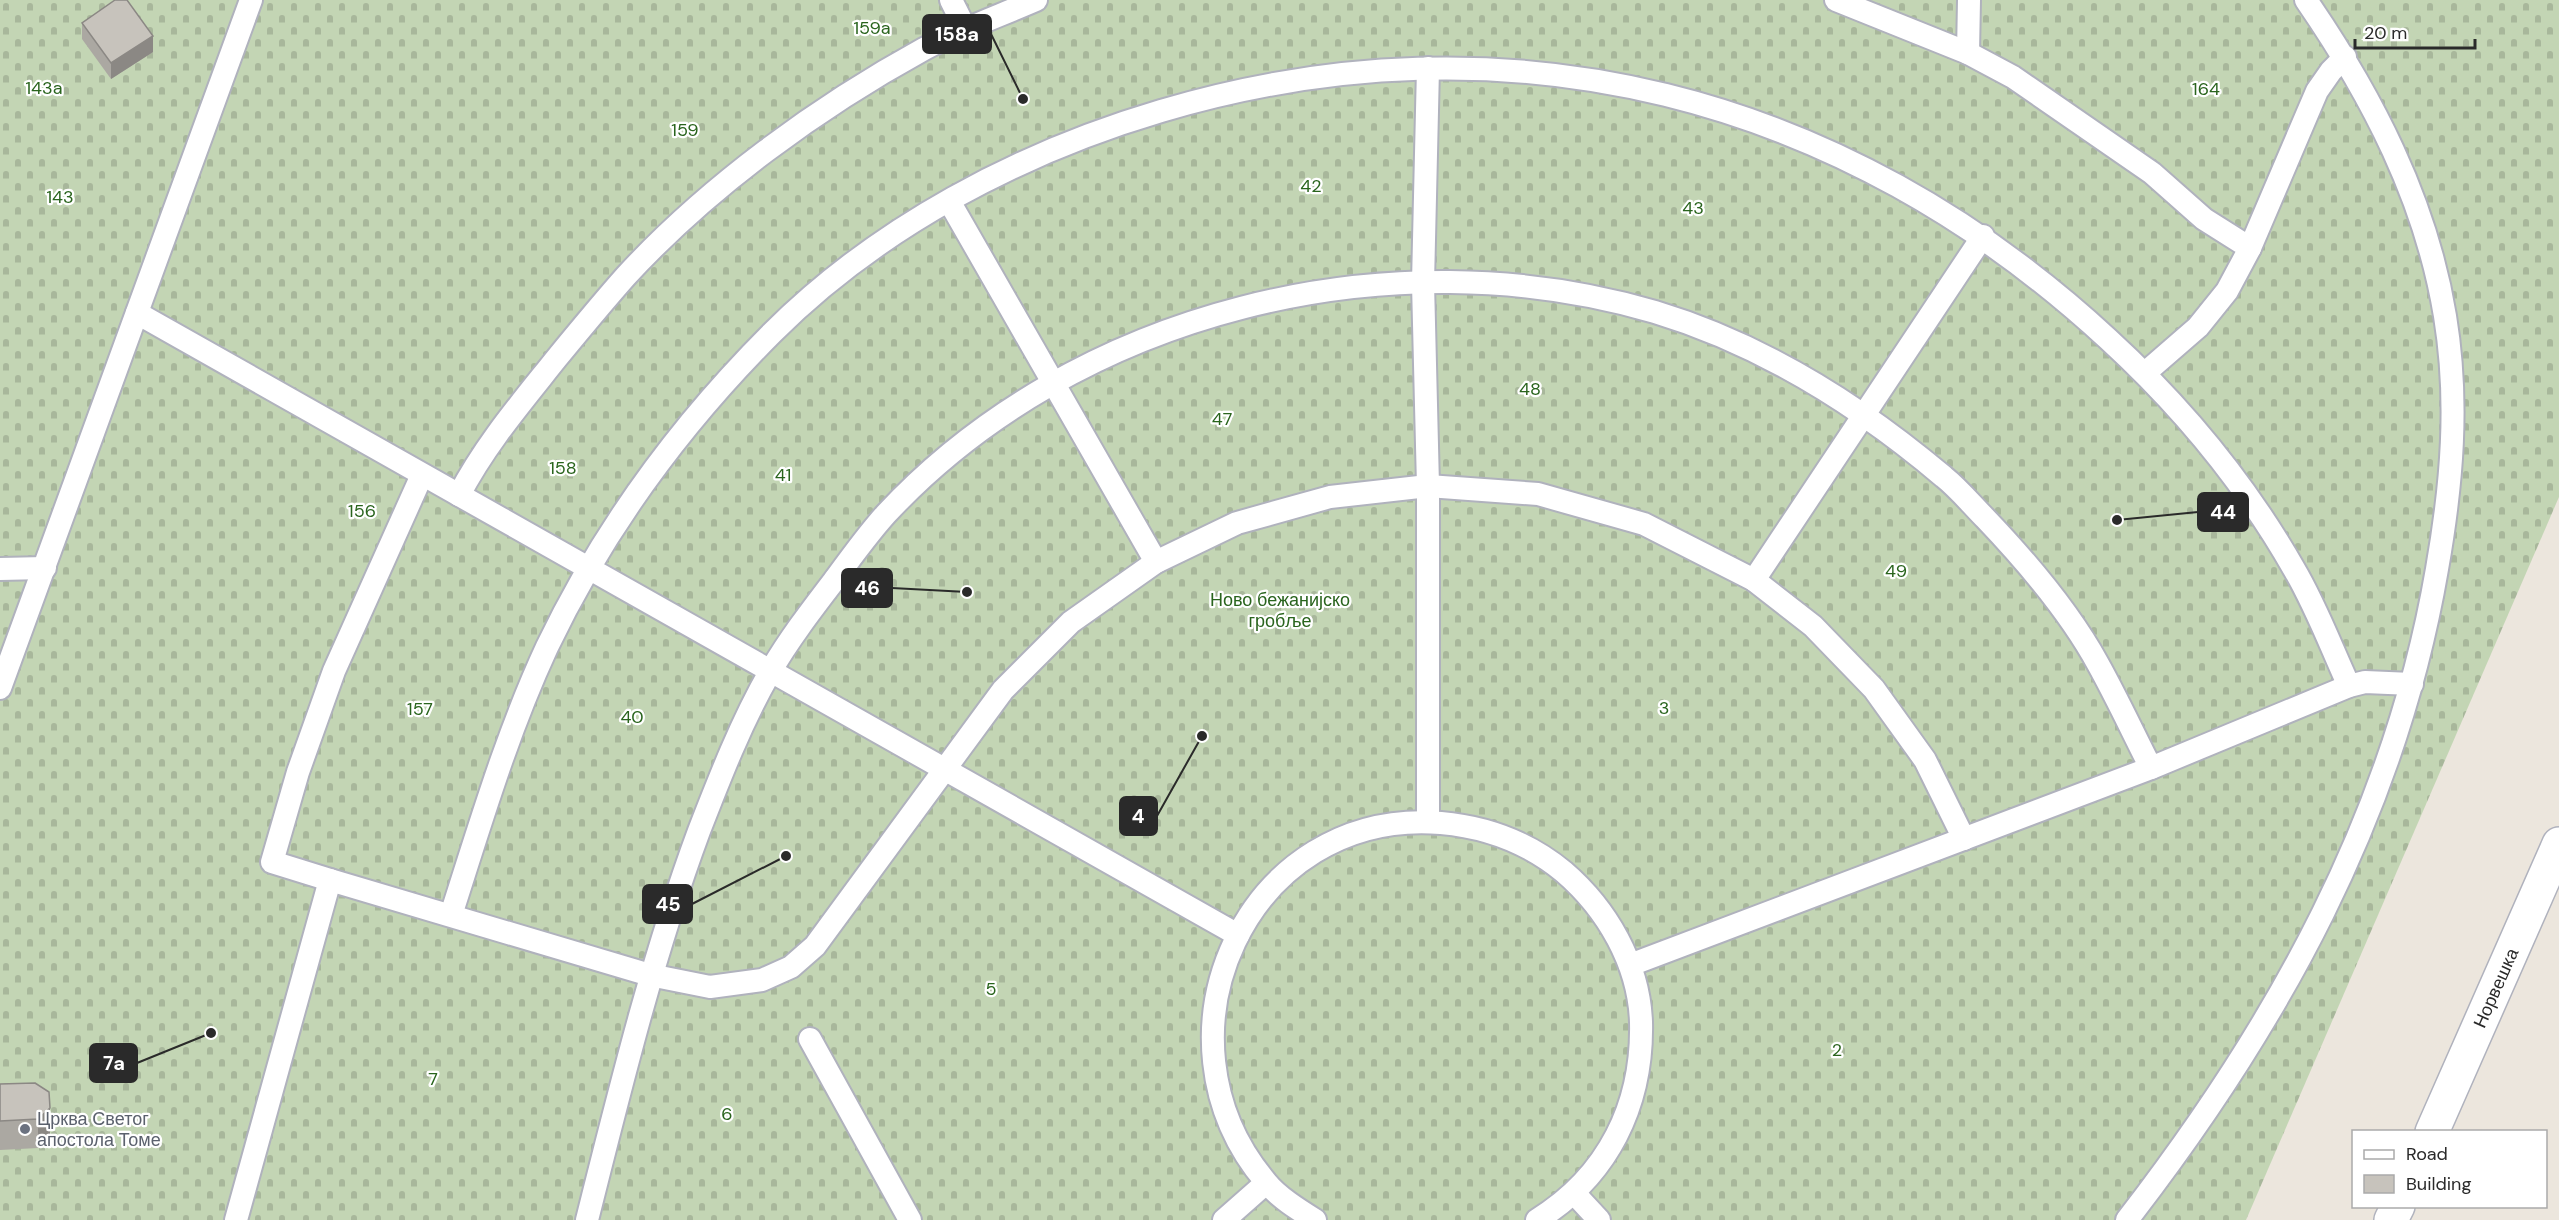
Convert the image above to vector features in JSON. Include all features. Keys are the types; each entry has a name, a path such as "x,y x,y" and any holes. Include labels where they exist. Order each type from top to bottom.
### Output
{"main road":[{"name":"Норвешка","path":"2432,1130 2559,844"}],"lane":[{"path":"0,688 251,0"},
{"path":"951,0 966,30"},
{"path":"459,495 476,464 506,421 580,330 628,275 740,172 795,130 888,70 966,30 1036,0"},
{"path":"1836,0 1968,53 2013,77 2152,173 2204,219 2250,248"},
{"path":"1968,53 1969,0"},
{"path":"2127,1220 2174,1159 2218,1095 2299,964 2365,823 2412,684 2429,614 2445,522 2452,461 2454,397 2445,315 2428,244 2400,164 2369,99 2345,57 2306,0"},
{"path":"2145,373 2198,327 2227,291 2250,248 2317,91 2345,57"},
{"path":"451,915 511,734 546,649 588,568 661,459 701,409 774,330 873,250 949,201 1012,167 1066,144 1186,104 1229,92 1312,78 1428,68 1552,73 1617,83 1720,108 1804,139 1873,171 1983,236 2058,293 2145,373 2215,454 2294,567 2349,686"},
{"path":"1428,68 1423,283 1428,486 1428,822"},
{"path":"949,201 1156,562"},
{"path":"1754,580 1983,236"},
{"path":"587,1220 650,975 675,897 727,759 770,672 803,621 887,514 978,434 1052,384 1148,338 1180,325 1226,311 1323,291 1423,283 1540,288 1596,297 1656,312 1710,331 1766,356 1865,416 1948,480 2029,564 2096,659 2151,768"},
{"path":"137,313 1238,935"},
{"path":"422,475 334,671 298,771 272,862 650,975 710,987 729,986 762,980 791,967 815,946 1003,690 1071,622 1156,562 1237,524 1330,497 1428,486 1538,494 1644,524 1754,580 1813,626 1874,689 1925,760 1964,839"},
{"path":"0,569 45,567"},
{"path":"1630,965 2151,768 2349,686 2365,682 2412,684"},
{"path":"1315,1220 1266,1183 1233,1131 1221,1101 1214,1068 1211,1036 1214,1003 1221,971 1238,935 1268,892 1314,854 1369,831 1398,824 1428,822 1461,825 1493,833 1523,845 1551,862 1577,883 1598,908 1616,935 1630,965 1640,1008 1641,1053 1634,1096 1617,1137 1593,1174 1561,1206 1538,1220"},
{"path":"236,1220 330,880"},
{"path":"810,1039 910,1220"},
{"path":"1224,1220 1266,1183"},
{"path":"1574,1193 1599,1220"}],"green space":[{"name":"Ново бежанијско гробље","path":"0,0 2559,0 2559,497 2246,1220 0,1220"}],"building":[{"path":"115,0 127,0 153,36 111,63 82,23"},
{"path":"35,1083 49,1092 50,1108 38,1119 0,1121 0,1084"}],"place":[{"name":"158a","path":"1023,99"},
{"name":"44","path":"2117,520"},
{"name":"46","path":"967,592"},
{"name":"4","path":"1202,736"},
{"name":"45","path":"786,856"},
{"name":"7a","path":"211,1033"},
{"name":"Црква Светог апостола Томе","path":"25,1129"}],"park label":[{"name":"159a","path":"872,28"},
{"name":"143a","path":"44,88"},
{"name":"164","path":"2206,89"},
{"name":"159","path":"685,130"},
{"name":"42","path":"1311,186"},
{"name":"143","path":"60,197"},
{"name":"43","path":"1693,208"},
{"name":"48","path":"1530,389"},
{"name":"47","path":"1222,419"},
{"name":"158","path":"563,468"},
{"name":"41","path":"783,475"},
{"name":"156","path":"362,511"},
{"name":"49","path":"1896,571"},
{"name":"3","path":"1664,708"},
{"name":"157","path":"420,709"},
{"name":"40","path":"632,717"},
{"name":"5","path":"991,989"},
{"name":"2","path":"1837,1050"},
{"name":"7","path":"433,1079"},
{"name":"6","path":"727,1114"}]}
